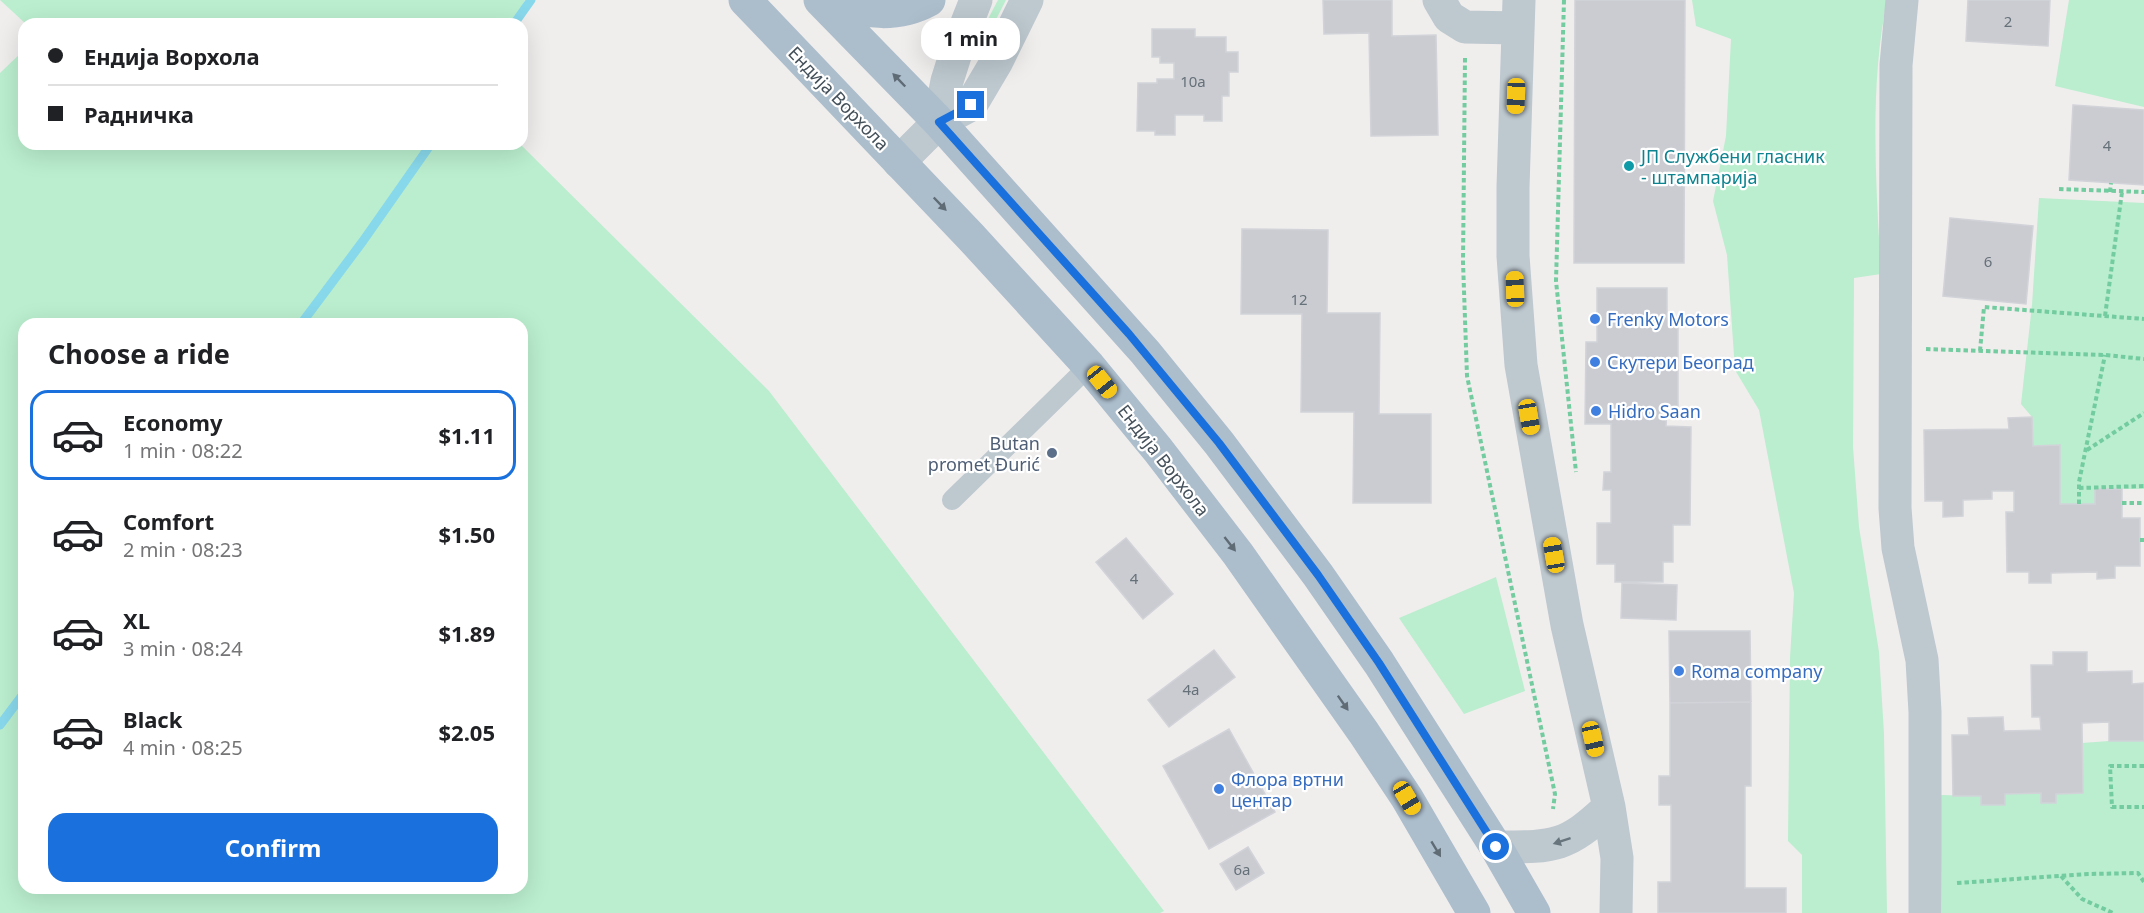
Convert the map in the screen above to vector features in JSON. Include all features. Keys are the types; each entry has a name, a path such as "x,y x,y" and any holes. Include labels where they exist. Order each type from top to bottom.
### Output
{"main road":[{"name":"Ендија Ворхола","path":"745,0 900,162 1089,366 1158,450 1232,545 1289,625 1407,798 1474,913"},
{"path":"820,0 939,122 1129,334 1219,443 1318,575 1379,663 1496,847 1534,913"},
{"path":"834,0 863,9 888,12 914,8 929,0"}],"street":[{"path":"939,122 947,81 976,0"},
{"path":"900,162 939,122 971,105 1027,0"},
{"path":"1439,0 1449,17 1465,27 1518,14 1513,244 1521,365 1567,626 1609,807 1617,858 1616,913"},
{"path":"1902,0 1896,65 1895,508 1898,548 1922,660 1925,712 1925,913"},
{"path":"1496,847 1561,843 1586,829 1609,807"}],"lane":[{"path":"952,500 1089,366"}],"path":[{"path":"1564,0 1556,281 1577,482"},
{"path":"1465,27 1463,262 1467,375 1555,794 1552,811 1545,814"},
{"path":"2110,183 2110,192"},
{"path":"2059,189 2144,192"},
{"path":"2104,316 2122,192"},
{"path":"1980,351 1984,299"},
{"path":"1984,307 2144,319"},
{"path":"1938,350 2105,355 2144,359"},
{"path":"2079,504 2079,488 2105,355"},
{"path":"2086,451 2144,413"},
{"path":"2079,488 2144,486"},
{"path":"2122,503 2144,503"},
{"path":"2144,766 2110,766 2112,807 2144,807"},
{"path":"1951,883 2138,873 2144,882"},
{"path":"2061,876 2082,899 2113,913"}],"green space":[{"path":"0,0 525,0 517,18 20,18"},
{"path":"998,0 1006,0 986,39 979,36"},
{"path":"1692,0 1887,0 1878,67 1875,137 1881,274 1854,278 1853,447 1859,527 1879,652 1884,734 1887,913 1802,913 1802,855 1788,841 1790,658 1794,593 1759,410 1735,370 1727,255 1713,201 1726,136 1731,39 1696,26"},
{"path":"2069,0 2144,0 2144,107 2055,86"},
{"path":"18,56 18,150 526,150 769,391 1164,911 1160,913 0,913 0,73"},
{"path":"2039,198 2144,203 2144,489 2095,489 2095,504 2060,504 2060,446 2033,446 2032,417 2021,404 2032,305"},
{"path":"1496,577 1525,691 1464,714 1399,618"},
{"path":"2144,741 2144,913 1942,913 1940,795 1981,796 1981,805 2004,805 2005,794 2041,793 2041,803 2056,803 2056,794 2082,743"}],"building":[{"path":"1323,0 1392,0 1392,36 1436,35 1438,135 1371,136 1369,33 1324,34"},
{"name":"ЈП Службени гласник - штампарија","path":"1575,0 1685,0 1684,263 1574,263"},
{"path":"1968,0 2050,0 2048,46 1966,41"},
{"path":"1152,29 1195,29 1195,37 1226,37 1226,52 1238,52 1238,72 1229,72 1229,96 1222,96 1222,121 1204,121 1204,115 1175,115 1175,135 1155,135 1155,131 1137,131 1138,83 1157,83 1157,79 1174,79 1174,63 1160,63 1160,57 1152,57"},
{"path":"2073,105 2144,110 2144,185 2069,180"},
{"path":"1950,218 2033,226 2026,304 1943,296"},
{"path":"1242,229 1328,230 1327,313 1380,313 1379,414 1431,414 1431,503 1353,503 1354,412 1301,412 1302,314 1241,314"},
{"path":"1597,288 1667,288 1667,319 1678,319 1678,406 1667,406 1666,426 1691,427 1690,525 1673,525 1673,562 1663,562 1663,582 1615,582 1615,564 1597,564 1597,523 1611,523 1611,490 1603,490 1604,472 1611,472 1611,424 1585,424 1586,342 1597,342"},
{"path":"2032,417 2033,446 2060,445 2060,504 2095,504 2095,489 2122,489 2122,518 2140,518 2140,566 2115,566 2115,578 2097,579 2097,572 2051,573 2051,583 2029,583 2029,572 2007,572 2006,512 2014,512 2014,491 1992,491 1992,499 1963,500 1963,516 1943,517 1943,501 1925,501 1924,430 2009,429 2008,418"},
{"path":"1126,538 1173,594 1143,619 1096,562"},
{"path":"1622,583 1677,585 1676,620 1621,618"},
{"path":"1669,631 1750,631 1751,702 1670,703"},
{"path":"1214,650 1235,677 1169,727 1148,700"},
{"path":"2053,652 2087,652 2087,672 2132,671 2132,684 2144,683 2144,741 2109,741 2109,722 2082,723 2083,793 2056,794 2056,803 2041,803 2041,793 2005,794 2005,805 1981,805 1981,796 1953,796 1952,735 1969,735 1968,718 2003,717 2004,731 2041,730 2040,717 2032,717 2031,665 2053,665"},
{"path":"1751,702 1751,786 1745,786 1745,888 1786,888 1786,913 1658,913 1658,882 1671,882 1671,805 1659,805 1659,776 1670,776 1670,703"},
{"name":"Флора вртни центар","path":"1229,729 1275,812 1209,849 1163,766"},
{"path":"1248,847 1264,873 1236,890 1220,864"}],"waterway":[{"path":"518,18 531,0"},
{"path":"305,318 427,150"},
{"path":"0,725 18,701"}],"place":[{"name":"ЈП Службени гласник - штампарија","path":"1629,166"},
{"name":"Frenky Motors","path":"1595,319"},
{"name":"Скутери Београд","path":"1595,362"},
{"name":"Hidro Saan","path":"1596,411"},
{"name":"Butan promet Đurić","path":"1052,453"},
{"name":"Roma company","path":"1679,671"},
{"name":"Флора вртни центар","path":"1219,789"}],"route":[{"path":"971,105 939,122 1082,280 1219,443 1318,575 1379,663 1496,847"}]}
